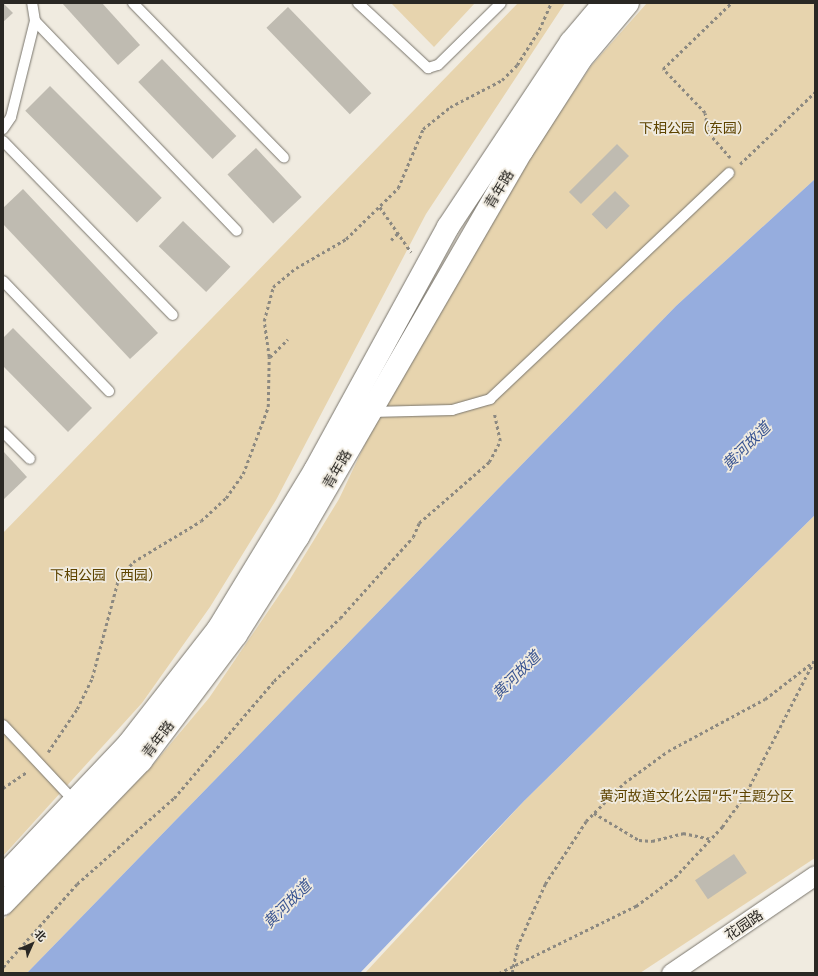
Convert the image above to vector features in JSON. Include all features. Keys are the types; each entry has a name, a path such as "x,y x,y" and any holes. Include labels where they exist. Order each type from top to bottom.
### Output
{"street":[{"name":"青年路","path":"3,904 82,808 129,743 218,629 278,534 429,263 527,106 570,42 604,3"},
{"name":"青年路","path":"3,876 82,808 141,761 236,635 298,537 369,412 526,144 581,59 628,3"},
{"name":"花园路","path":"671,973 815,875"}],"lane":[{"path":"3,129 11,117 35,21 32,3"},
{"path":"133,3 284,158"},
{"path":"358,3 428,68 438,65 500,3"},
{"path":"35,21 237,231"},
{"path":"3,109 11,117"},
{"path":"3,141 173,315"},
{"path":"369,412 452,410 490,398 729,173"},
{"path":"3,281 108,391"},
{"path":"3,432 30,459"},
{"path":"3,725 82,808"}],"path":[{"path":"3,788 38,762 62,734 92,678 118,580 133,562 202,521 226,498 243,474 268,407 269,357 264,321 273,287 296,268 346,240 380,207 398,188 424,129 450,107 502,80 517,65 539,30 550,3"},
{"path":"731,3 663,69 705,113 708,133 738,166"},
{"path":"729,173 815,92"},
{"path":"380,207 410,252 429,263"},
{"path":"391,240 398,233"},
{"path":"407,259 413,246"},
{"path":"269,357 288,339"},
{"path":"3,967 78,884 174,798 274,681 340,618 402,549 419,523 489,462 500,441 490,398"},
{"path":"512,973 517,947 545,884 576,832 594,813 624,783 668,752 765,699 814,660"},
{"path":"499,973 649,898 675,877 712,839 755,781 814,660"},
{"path":"594,813 639,840 652,841 683,833 712,839"}],"green space":[{"path":"391,3 475,3 434,47"},
{"name":"下相公园（西园）","path":"518,3 565,3 426,214 276,500 210,607 142,703 3,856 3,533"},
{"name":"下相公园（东园）","path":"647,3 815,3 815,179 676,306 27,973 3,973 3,920 152,766 209,698 290,579 339,499 392,387 491,216 591,66"},
{"name":"黄河故道文化公园“乐”主题分区","path":"815,515 815,858 640,973 365,973 524,801"}],"water":[{"name":"黄河故道","path":"815,179 815,515 524,801 360,973 27,973 676,306"}],"building":[{"path":"3,3 13,13 3,22"},
{"path":"62,3 102,3 140,45 118,65"},
{"path":"288,7 371,93 350,114 266,28"},
{"path":"162,59 236,136 213,159 138,82"},
{"path":"50,86 162,198 137,222 25,111"},
{"path":"617,144 629,156 581,204 569,192"},
{"path":"256,148 302,197 273,224 227,175"},
{"path":"23,189 158,333 130,359 3,224 3,208"},
{"path":"615,191 630,206 607,229 592,214"},
{"path":"183,221 230,267 206,292 159,246"},
{"path":"13,328 92,408 68,432 3,366 3,338"},
{"path":"3,451 27,477 3,500"},
{"path":"734,854 747,873 708,899 695,880"}]}
